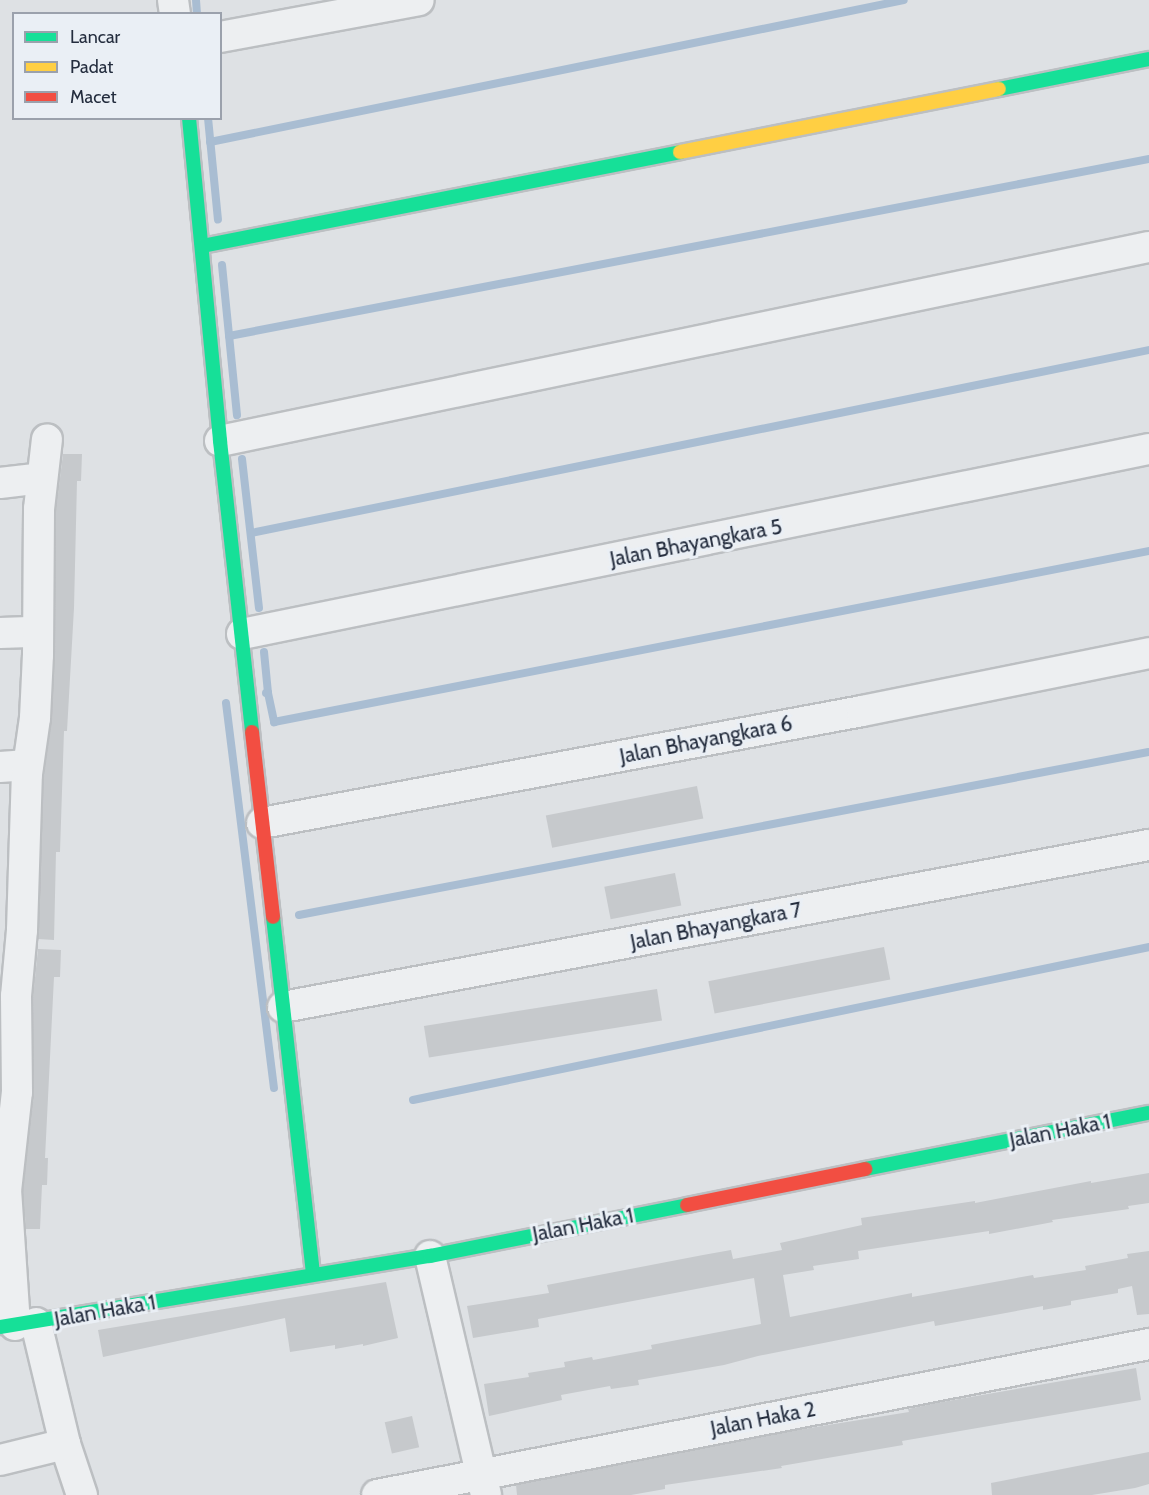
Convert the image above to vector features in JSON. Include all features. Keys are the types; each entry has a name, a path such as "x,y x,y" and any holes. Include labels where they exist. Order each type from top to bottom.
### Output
{"street":[{"path":"222,38 419,0"},
{"path":"202,246 1149,59"},
{"path":"189,120 220,441 314,1274"},
{"path":"220,441 1149,247"},
{"path":"47,439 42,478 35,718 14,766 11,910 16,996 9,1048 17,1092 3,1192 17,1325 65,1444 82,1495"},
{"name":"Jalan Bhayangkara 5","path":"242,634 1149,449"},
{"path":"0,483 42,478"},
{"path":"0,633 37,632"},
{"name":"Jalan Bhayangkara 6","path":"262,823 850,713 1149,653"},
{"name":"Jalan Bhayangkara 7","path":"283,1007 1149,845"},
{"name":"Jalan Haka 1","path":"17,1325 430,1256 1149,1113"},
{"path":"430,1256 484,1484"},
{"name":"Jalan Haka 2","path":"377,1495 484,1484 1149,1344"},
{"path":"0,1460 65,1444"}],"building":[{"path":"63,454 82,454 81,481 77,481 74,608 67,731 64,731 60,852 56,852 54,940 38,939 44,776 52,719 55,656 56,510"},
{"path":"697,786 703,818 552,848 546,815"},
{"path":"675,873 681,905 611,919 604,887"},
{"path":"884,947 890,979 715,1014 708,981"},
{"path":"38,949 61,950 60,977 54,977 45,1158 48,1158 47,1185 42,1185 40,1229 26,1229 23,1191 34,1094 33,997"},
{"path":"657,989 662,1021 429,1058 424,1026"},
{"path":"1149,1173 1149,1203 1128,1206 1129,1209 1052,1220 1053,1222 989,1234 989,1231 858,1251 859,1259 813,1266 814,1270 783,1275 790,1317 912,1293 912,1297 1033,1275 1034,1278 1086,1270 1085,1266 1128,1258 1127,1254 1149,1251 1149,1314 1137,1315 1132,1286 1118,1289 1118,1293 1071,1301 1071,1305 1043,1310 1043,1306 935,1326 934,1321 758,1356 724,1365 638,1380 639,1385 611,1389 610,1386 561,1395 562,1400 489,1416 484,1384 529,1377 528,1373 565,1367 564,1362 592,1357 593,1360 652,1349 651,1345 761,1324 754,1278 538,1319 539,1327 473,1338 467,1306 549,1293 547,1285 731,1250 733,1259 782,1250 780,1243 862,1225 861,1218 975,1201 975,1203 1091,1181 1091,1183"},
{"path":"386,1282 398,1338 363,1346 363,1344 335,1349 335,1345 290,1352 285,1318 103,1357 98,1330"},
{"path":"1136,1368 1141,1400 902,1441 903,1445 781,1466 782,1468 665,1485 665,1489 631,1495 517,1495 516,1485 797,1430 909,1412 908,1409 936,1403"},
{"path":"412,1416 419,1447 392,1453 385,1422"},
{"path":"1149,1452 1149,1484 1135,1488 1092,1495 992,1495 991,1483"}],"waterway":[{"path":"196,0 197,12"},
{"path":"210,142 904,0"},
{"path":"208,120 218,220"},
{"path":"229,336 1149,159"},
{"path":"222,265 237,415"},
{"path":"251,533 1149,350"},
{"path":"242,459 259,608"},
{"path":"268,693 274,722 1149,551"},
{"path":"264,652 268,693 266,693"},
{"path":"226,703 274,1088"},
{"path":"299,915 1149,752"},
{"path":"413,1100 1149,947"}],"traffic: fast":[{"path":"999,89 1149,59"},
{"path":"189,120 220,441 252,732"},
{"path":"202,246 680,152"},
{"path":"273,917 313,1274"},
{"path":"865,1169 1149,1113"},
{"path":"0,1327 430,1256 687,1205"}],"traffic: slow":[{"path":"680,152 999,89"}],"traffic: jam":[{"path":"252,732 273,917"},
{"path":"687,1205 865,1169"}]}
